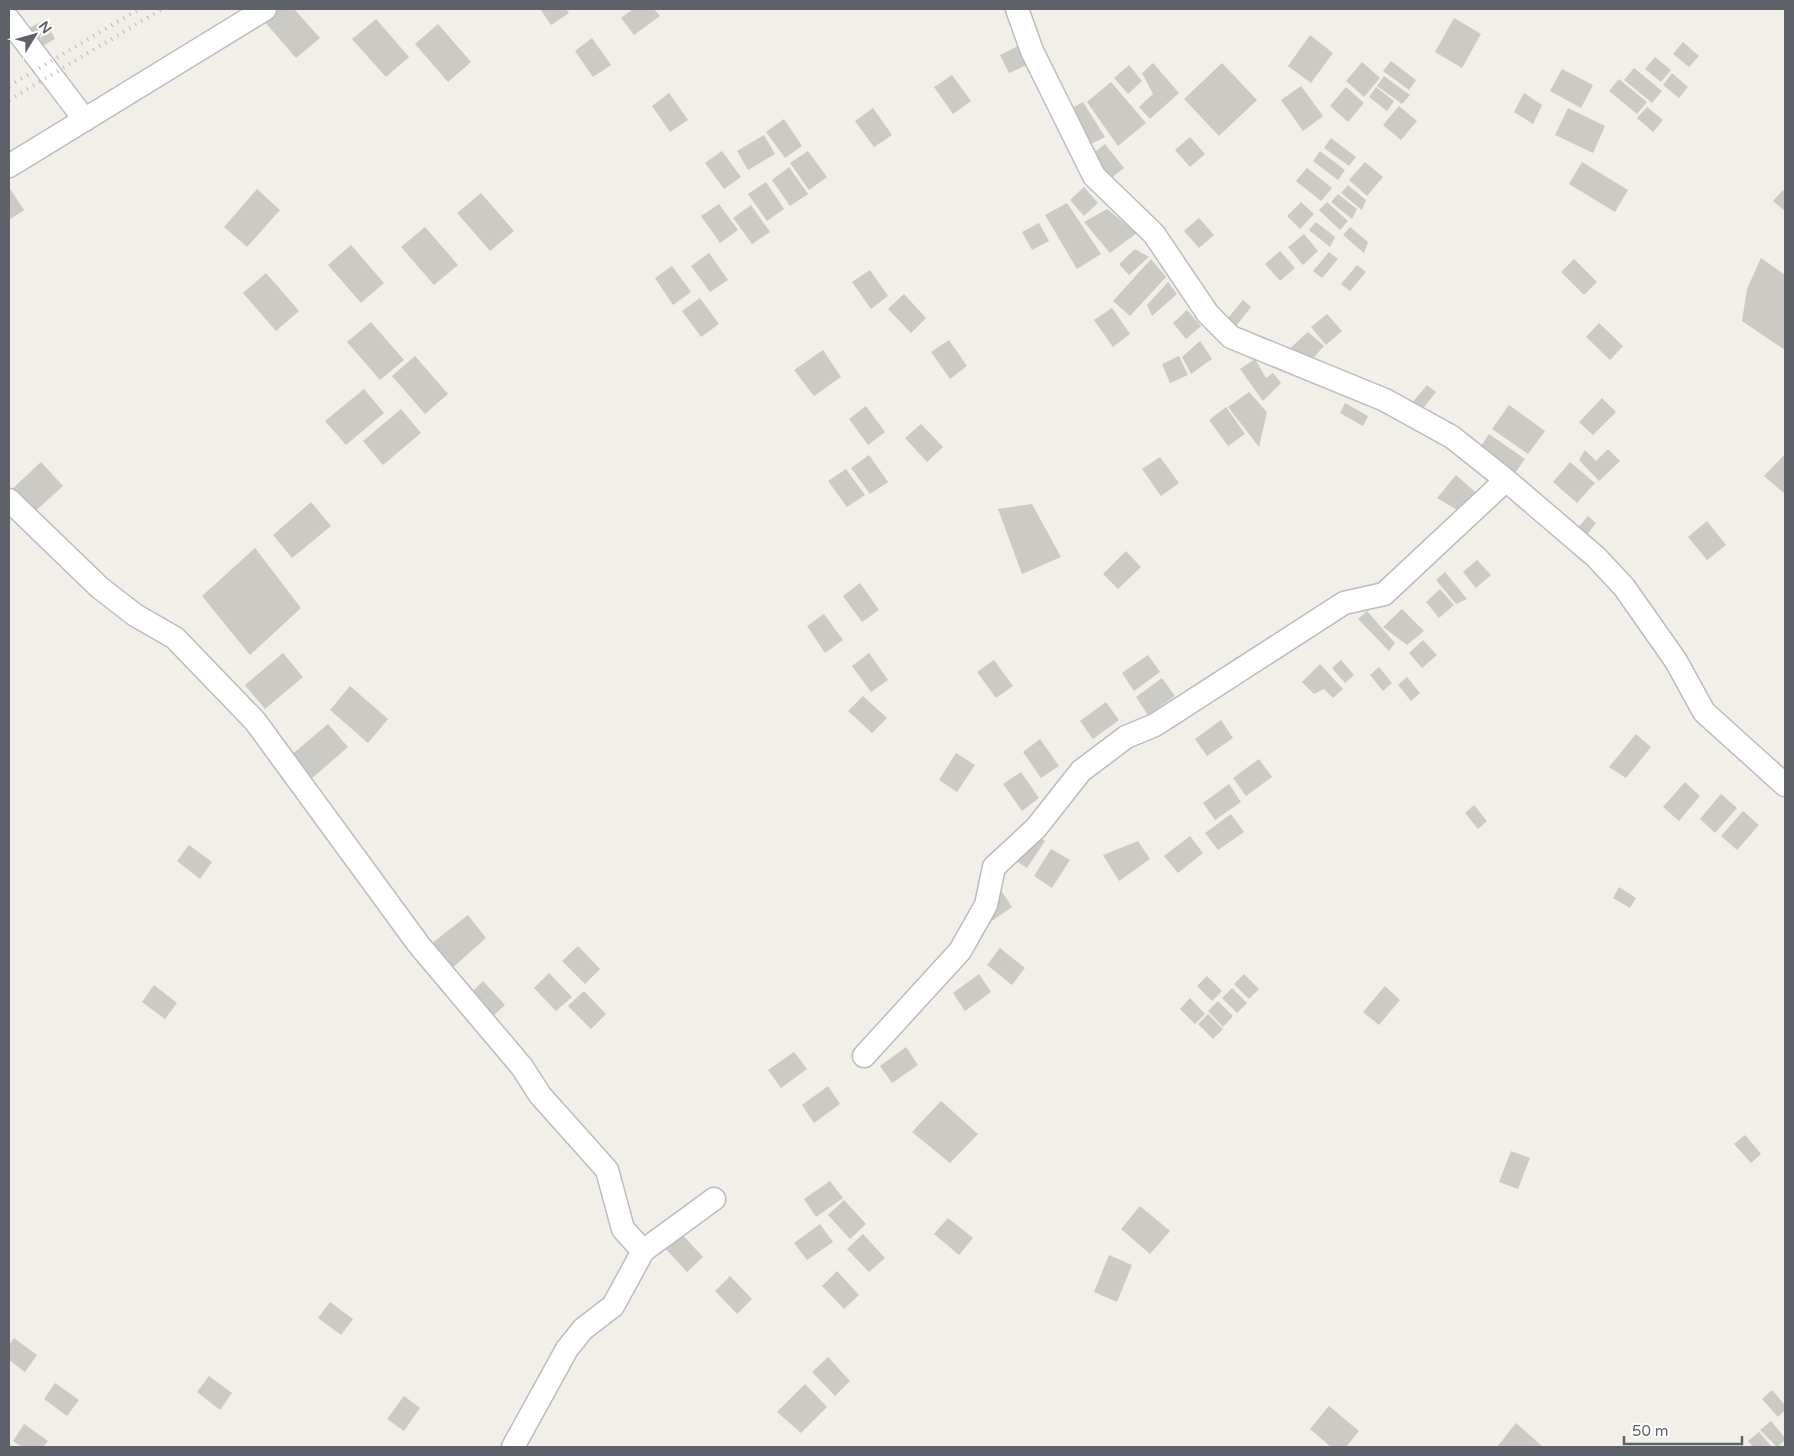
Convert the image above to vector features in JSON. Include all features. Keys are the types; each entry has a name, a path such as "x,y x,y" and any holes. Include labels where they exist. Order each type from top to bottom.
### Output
{"street":[{"path":"9,166 265,9"},
{"path":"1017,9 1032,51 1094,176 1154,234 1208,314 1219,327 1231,337 1385,400 1452,438 1506,480 1596,557 1624,587 1676,660 1704,712 1785,785"},
{"path":"9,20 85,120"},
{"path":"864,1056 960,951 986,905 994,867 1036,828 1081,771 1126,737 1155,725 1344,603 1384,594 1506,480"},
{"path":"9,500 99,587 135,615 175,638 255,721 418,944 522,1067 540,1095 607,1170 623,1229 643,1251"},
{"path":"513,1447 567,1349 582,1329 613,1306 643,1251 714,1199"}],"building":[{"path":"277,9 294,9 320,38 296,58 263,20"},
{"path":"540,9 566,9 569,13 551,25"},
{"path":"633,9 654,9 660,16 634,35 621,18"},
{"path":"1454,18 1481,34 1462,68 1435,52"},
{"path":"376,19 409,57 386,77 352,39"},
{"path":"45,20 55,39 37,49 27,29"},
{"path":"438,24 471,62 448,82 415,44"},
{"path":"1310,35 1333,53 1311,83 1288,66"},
{"path":"592,38 611,65 593,77 575,51"},
{"path":"1683,42 1699,56 1689,67 1673,54"},
{"path":"1018,46 1027,65 1009,73 1000,55"},
{"path":"1655,57 1671,70 1661,82 1645,69"},
{"path":"1391,61 1416,80 1409,90 1383,71"},
{"path":"1362,62 1380,78 1364,97 1346,81"},
{"path":"1153,63 1179,93 1150,119 1139,107 1153,94 1142,73"},
{"path":"1222,63 1257,100 1219,136 1184,99"},
{"path":"1129,65 1142,81 1128,94 1114,78"},
{"path":"1634,68 1662,91 1652,103 1624,80"},
{"path":"1562,69 1593,85 1581,108 1550,91"},
{"path":"1672,73 1688,87 1679,98 1663,85"},
{"path":"952,75 971,101 953,114 934,87"},
{"path":"1384,76 1410,95 1402,104 1377,86"},
{"path":"1619,79 1647,102 1637,114 1609,91"},
{"path":"1111,82 1146,123 1118,146 1087,102"},
{"path":"1301,86 1323,116 1303,131 1281,100"},
{"path":"1346,87 1364,103 1348,122 1330,106"},
{"path":"1376,87 1394,101 1387,111 1369,97"},
{"path":"669,93 688,120 670,132 652,106"},
{"path":"1524,93 1542,105 1533,124 1514,112"},
{"path":"1083,102 1105,137 1081,149 1062,114"},
{"path":"1399,106 1417,121 1401,140 1383,125"},
{"path":"1647,107 1663,120 1653,132 1637,118"},
{"path":"873,108 892,135 874,147 855,121"},
{"path":"1568,108 1605,126 1593,153 1555,135"},
{"path":"784,119 802,146 785,158 766,132"},
{"path":"764,135 775,154 748,170 737,151"},
{"path":"1190,137 1205,154 1190,167 1175,150"},
{"path":"1331,138 1356,157 1349,166 1324,148"},
{"path":"1105,144 1124,168 1101,186 1082,162"},
{"path":"722,151 741,177 724,189 705,163"},
{"path":"808,151 827,177 809,190 790,163"},
{"path":"1320,151 1345,170 1338,180 1313,161"},
{"path":"1365,162 1383,177 1367,196 1349,180"},
{"path":"1582,162 1628,190 1615,212 1569,184"},
{"path":"789,167 808,194 790,206 772,180"},
{"path":"1307,168 1332,188 1321,201 1296,181"},
{"path":"766,182 784,209 767,221 748,194"},
{"path":"1348,185 1366,200 1362,210 1341,193"},
{"path":"9,187 24,210 9,220"},
{"path":"1084,187 1098,203 1084,216 1070,200"},
{"path":"257,189 280,210 247,247 224,227"},
{"path":"1783,190 1785,191 1785,211 1773,201"},
{"path":"481,193 514,231 490,251 457,213"},
{"path":"1338,194 1357,209 1352,219 1331,202"},
{"path":"1301,202 1314,214 1300,229 1287,216"},
{"path":"1327,202 1348,221 1340,230 1319,210"},
{"path":"1067,203 1101,254 1077,269 1045,215"},
{"path":"719,204 738,230 720,243 701,216"},
{"path":"751,205 770,232 752,244 733,218"},
{"path":"1107,209 1137,233 1110,253 1084,222"},
{"path":"1199,218 1214,235 1199,248 1184,231"},
{"path":"1316,222 1335,237 1330,247 1309,230"},
{"path":"1039,223 1049,241 1032,250 1022,232"},
{"path":"425,227 458,265 434,285 401,247"},
{"path":"1350,227 1368,242 1364,253 1343,235"},
{"path":"1304,234 1318,251 1303,265 1288,247"},
{"path":"351,245 384,283 361,303 328,265"},
{"path":"1135,249 1149,257 1129,275 1119,264"},
{"path":"1280,251 1295,268 1280,281 1265,264"},
{"path":"1329,252 1338,259 1322,278 1313,271"},
{"path":"709,253 728,280 710,292 691,266"},
{"path":"1761,258 1785,275 1785,350 1742,321 1747,289"},
{"path":"1151,259 1166,277 1130,316 1113,301"},
{"path":"1574,259 1597,282 1584,295 1561,272"},
{"path":"1357,265 1366,272 1350,291 1341,284"},
{"path":"672,266 691,292 673,305 655,278"},
{"path":"870,270 888,296 871,309 852,282"},
{"path":"266,273 299,311 276,331 243,293"},
{"path":"1168,282 1177,294 1152,316 1147,305"},
{"path":"904,294 926,318 911,333 888,309"},
{"path":"700,298 719,324 701,337 682,311"},
{"path":"1243,300 1251,307 1236,326 1227,319"},
{"path":"1112,308 1130,334 1113,347 1094,320"},
{"path":"1187,310 1201,326 1186,339 1173,323"},
{"path":"1327,314 1342,331 1326,345 1311,327"},
{"path":"371,322 404,360 380,380 347,342"},
{"path":"1599,323 1623,346 1610,360 1586,337"},
{"path":"1308,332 1324,346 1308,364 1287,351"},
{"path":"949,340 967,366 950,379 931,352"},
{"path":"1200,341 1212,359 1191,374 1182,357"},
{"path":"823,350 841,377 814,396 794,370"},
{"path":"415,356 448,394 425,414 392,376"},
{"path":"1179,356 1188,375 1170,383 1162,364"},
{"path":"1255,359 1266,378 1273,373 1281,383 1263,401 1240,369"},
{"path":"1427,385 1436,392 1421,411 1412,403"},
{"path":"364,389 384,413 346,445 325,421"},
{"path":"1249,392 1267,412 1259,447 1228,407"},
{"path":"1602,398 1616,412 1593,435 1579,422"},
{"path":"1345,403 1368,416 1363,426 1340,413"},
{"path":"1509,405 1545,431 1528,454 1492,429"},
{"path":"866,406 885,432 868,445 849,419"},
{"path":"1226,407 1245,434 1228,446 1209,420"},
{"path":"401,409 421,433 383,465 363,441"},
{"path":"921,424 943,447 927,462 905,438"},
{"path":"1489,434 1525,459 1508,483 1473,458"},
{"path":"1608,449 1620,461 1599,481 1579,460 1585,450 1596,461"},
{"path":"1785,454 1785,494 1764,476"},
{"path":"869,455 888,482 870,494 851,468"},
{"path":"1160,457 1179,483 1161,496 1142,469"},
{"path":"41,462 63,486 29,517 9,492"},
{"path":"1570,462 1595,483 1577,503 1553,482"},
{"path":"846,469 865,495 847,507 828,481"},
{"path":"1456,475 1483,499 1469,517 1437,498"},
{"path":"311,502 331,526 292,558 273,535"},
{"path":"1032,504 1061,557 1022,574 998,509"},
{"path":"1588,516 1596,523 1581,542 1572,535"},
{"path":"1707,521 1726,545 1707,560 1688,537"},
{"path":"255,548 301,608 250,655 202,596"},
{"path":"1126,551 1141,567 1118,589 1103,574"},
{"path":"1477,560 1491,575 1476,588 1463,572"},
{"path":"1445,572 1467,599 1456,604 1436,580"},
{"path":"860,583 879,610 862,622 843,596"},
{"path":"1440,589 1454,605 1439,618 1426,602"},
{"path":"1402,609 1424,631 1407,645 1383,627"},
{"path":"1367,611 1395,643 1389,651 1358,619"},
{"path":"824,614 843,640 825,653 807,626"},
{"path":"1423,640 1437,655 1422,668 1409,653"},
{"path":"283,653 303,677 265,709 245,685"},
{"path":"869,653 888,680 871,692 852,666"},
{"path":"1148,655 1160,672 1134,691 1122,673"},
{"path":"994,660 1013,686 996,698 977,672"},
{"path":"1341,660 1354,675 1345,683 1332,668"},
{"path":"1320,664 1343,689 1333,698 1324,689 1314,694 1302,682"},
{"path":"1379,667 1392,683 1383,691 1370,675"},
{"path":"1407,677 1420,693 1411,701 1398,685"},
{"path":"1162,678 1175,696 1148,715 1136,697"},
{"path":"350,686 388,719 368,743 330,710"},
{"path":"863,696 887,718 872,733 848,711"},
{"path":"1106,702 1119,720 1093,739 1080,721"},
{"path":"1221,720 1233,738 1207,756 1195,739"},
{"path":"328,724 348,747 310,780 290,756"},
{"path":"1636,734 1651,747 1626,778 1609,767"},
{"path":"1040,739 1059,766 1041,778 1023,752"},
{"path":"956,753 975,765 957,792 939,780"},
{"path":"1259,759 1272,777 1246,796 1233,778"},
{"path":"1021,772 1039,798 1022,811 1003,784"},
{"path":"1685,782 1700,796 1679,821 1663,807"},
{"path":"1229,784 1241,802 1215,820 1203,803"},
{"path":"1721,794 1737,808 1715,833 1700,819"},
{"path":"1474,805 1487,821 1478,829 1465,813"},
{"path":"1743,811 1759,825 1737,850 1721,836"},
{"path":"1231,814 1244,832 1218,850 1205,833"},
{"path":"1026,829 1045,841 1027,868 1009,856"},
{"path":"1190,836 1203,853 1178,873 1164,856"},
{"path":"1138,841 1150,859 1119,881 1103,855"},
{"path":"189,845 212,862 200,879 177,861"},
{"path":"1051,849 1070,860 1052,888 1034,876"},
{"path":"1619,887 1636,898 1630,908 1613,898"},
{"path":"1000,889 1012,907 986,925"},
{"path":"468,915 486,938 450,970 427,947"},
{"path":"578,946 600,969 585,984 562,961"},
{"path":"1000,948 1025,968 1012,985 987,965"},
{"path":"549,973 572,997 556,1011 534,988"},
{"path":"979,974 991,992 965,1011 953,993"},
{"path":"1244,974 1259,989 1249,999 1234,984"},
{"path":"1207,976 1222,991 1212,1001 1197,986"},
{"path":"483,981 505,1005 490,1019 468,996"},
{"path":"154,985 177,1003 165,1019 142,1002"},
{"path":"1385,986 1400,1000 1379,1025 1363,1012"},
{"path":"1232,988 1247,1003 1237,1013 1222,998"},
{"path":"584,991 606,1014 591,1029 568,1006"},
{"path":"1190,998 1205,1014 1195,1024 1180,1009"},
{"path":"1218,1001 1233,1016 1223,1027 1208,1011"},
{"path":"1208,1014 1223,1029 1213,1039 1198,1024"},
{"path":"906,1047 918,1065 892,1083 880,1066"},
{"path":"794,1052 807,1069 781,1088 768,1070"},
{"path":"828,1086 840,1104 814,1123 802,1105"},
{"path":"941,1101 978,1134 950,1163 912,1132"},
{"path":"1745,1135 1761,1154 1751,1163 1734,1144"},
{"path":"1511,1151 1530,1158 1518,1189 1499,1182"},
{"path":"830,1181 843,1198 816,1217 804,1199"},
{"path":"844,1200 866,1224 850,1239 828,1215"},
{"path":"1140,1206 1170,1231 1150,1254 1121,1229"},
{"path":"948,1218 973,1238 959,1255 934,1234"},
{"path":"820,1224 833,1242 807,1260 794,1243"},
{"path":"681,1233 703,1257 687,1272 665,1248"},
{"path":"863,1234 885,1258 869,1272 847,1249"},
{"path":"1109,1255 1132,1265 1117,1302 1094,1292"},
{"path":"837,1271 859,1295 844,1309 822,1286"},
{"path":"730,1276 752,1299 737,1314 715,1291"},
{"path":"330,1302 353,1319 341,1335 318,1318"},
{"path":"14,1338 37,1355 25,1372 9,1360 9,1345"},
{"path":"828,1357 850,1381 835,1396 812,1372"},
{"path":"209,1376 232,1393 220,1410 197,1392"},
{"path":"55,1383 79,1400 67,1416 44,1399"},
{"path":"805,1384 827,1407 801,1433 777,1412"},
{"path":"1772,1390 1785,1405 1785,1410 1778,1417 1762,1399"},
{"path":"404,1396 420,1408 404,1431 387,1419"},
{"path":"1329,1406 1359,1431 1346,1447 1331,1447 1310,1429"},
{"path":"1771,1421 1785,1438 1777,1447 1760,1430"},
{"path":"1516,1423 1543,1447 1497,1447"},
{"path":"24,1424 48,1441 43,1447 22,1447 13,1441"},
{"path":"1759,1432 1772,1447 1753,1447 1748,1441"}],"railway":[{"path":"9,86 139,9"},
{"path":"9,100 162,9"}]}
